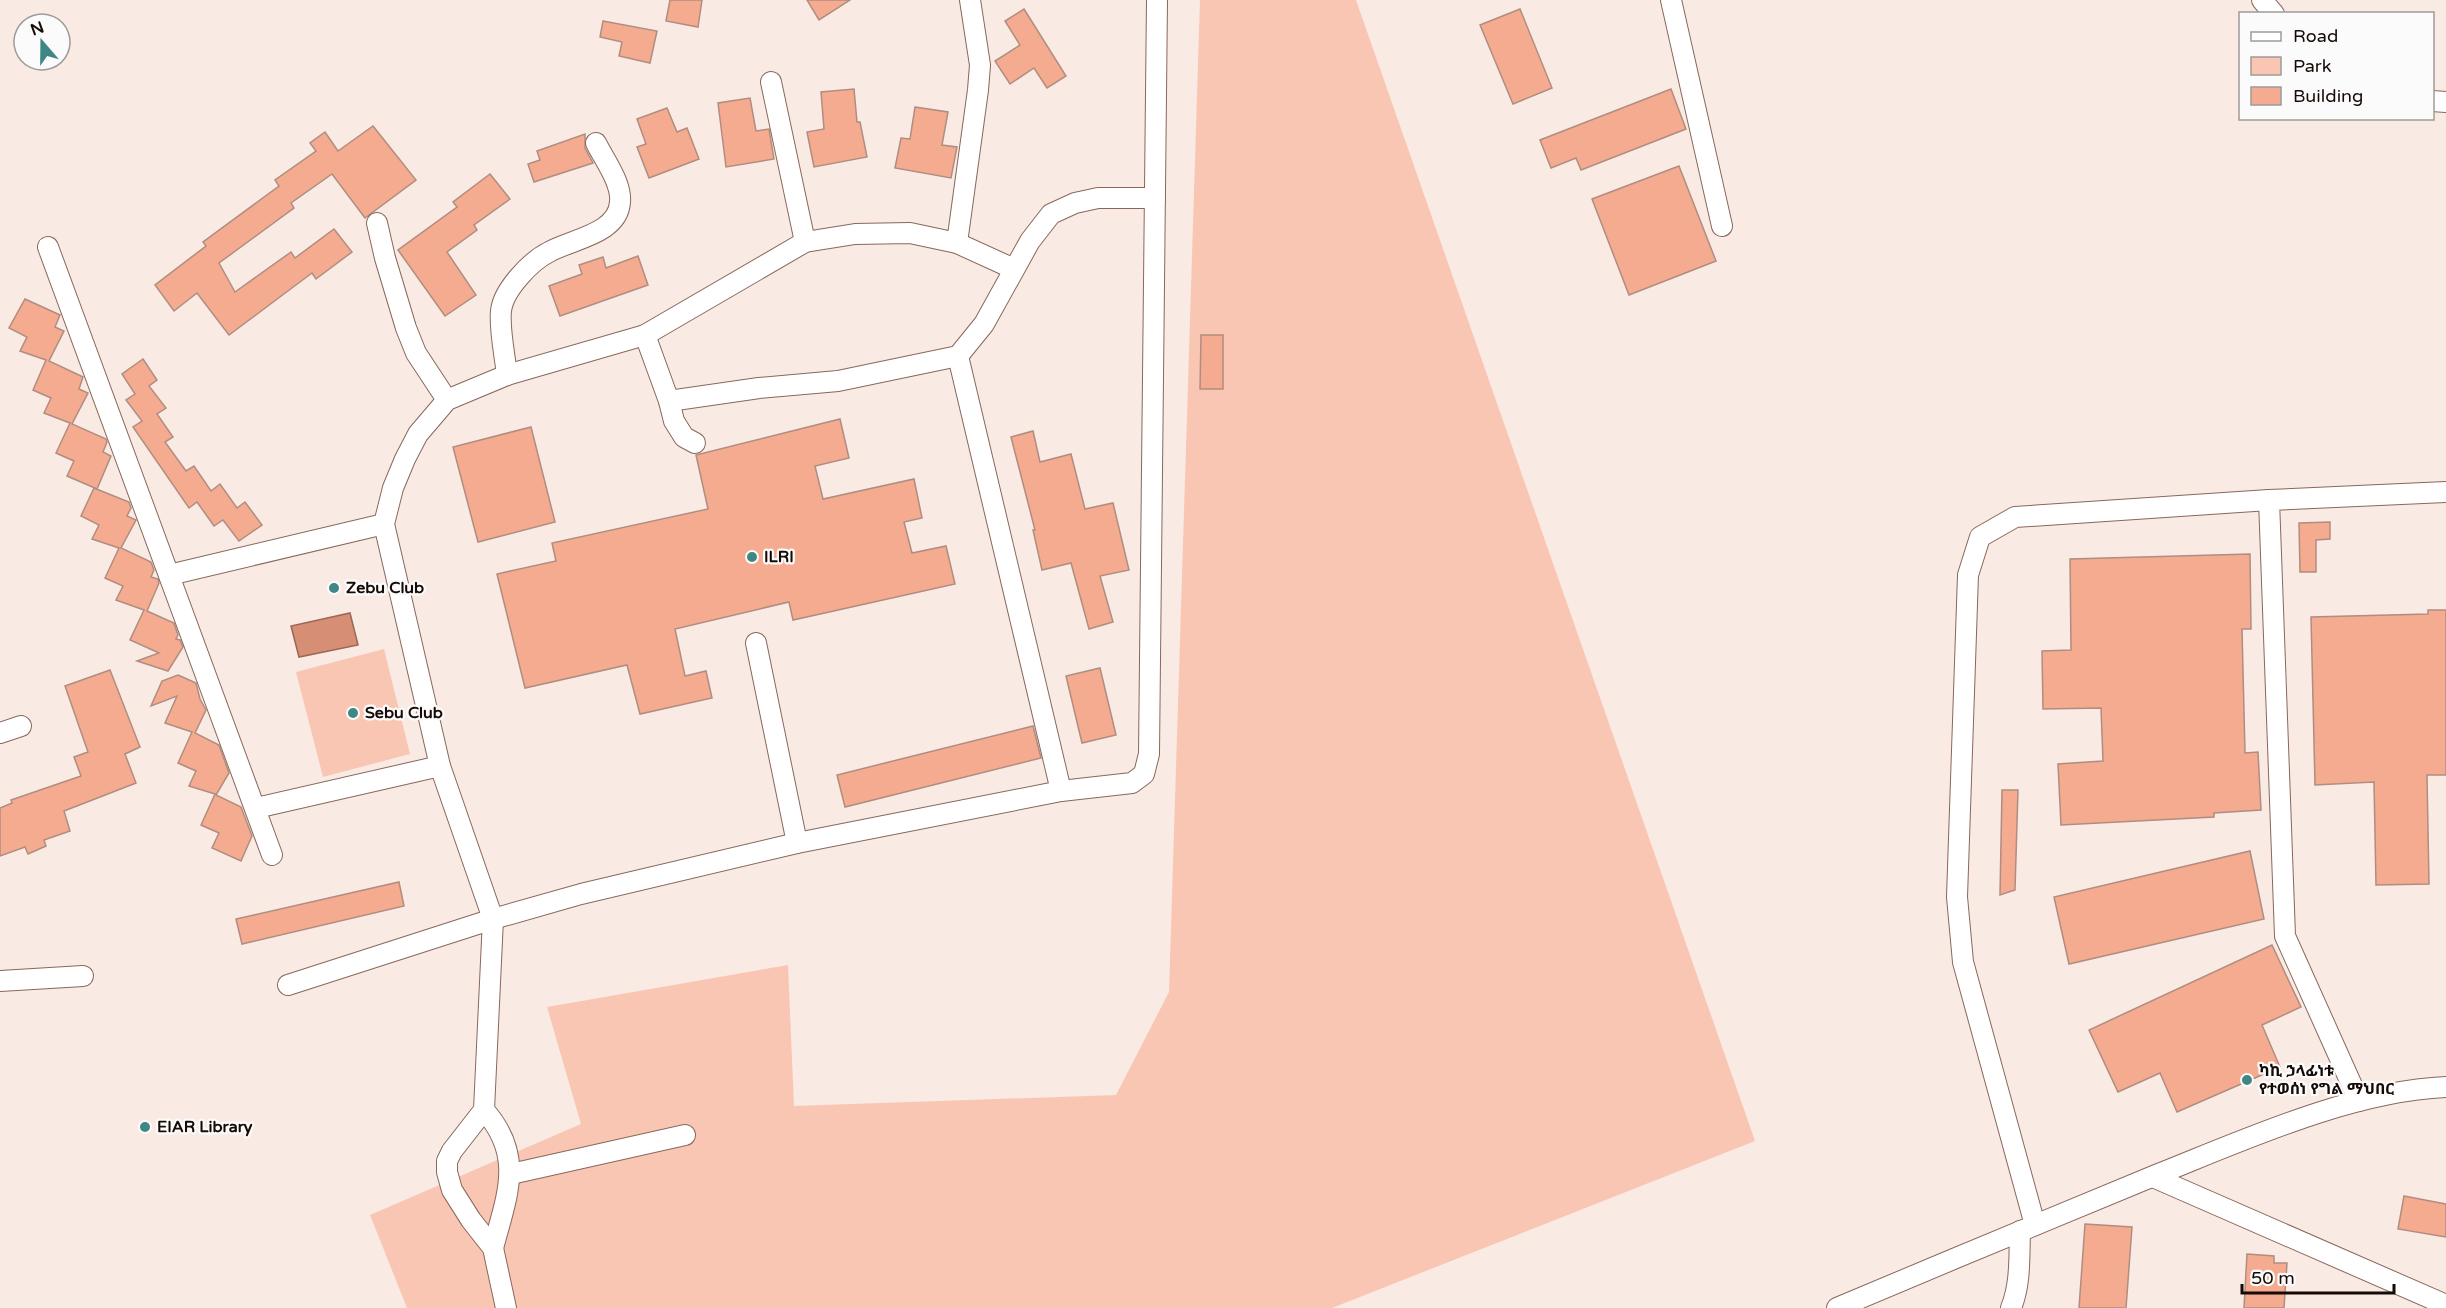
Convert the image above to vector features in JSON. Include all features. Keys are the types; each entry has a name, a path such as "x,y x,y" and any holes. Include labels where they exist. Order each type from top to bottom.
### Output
{"street":[{"path":"957,243 980,65 970,0"},
{"path":"288,985 493,919 581,894 797,843 1061,791 1132,783 1144,774 1149,754 1157,0"},
{"path":"1671,0 1722,226"},
{"path":"2262,0 2272,12"},
{"path":"771,82 805,242"},
{"path":"507,375 501,311 504,299 513,282 547,252 598,232 616,216 621,202 620,190 596,143"},
{"path":"669,400 759,387 838,381 958,356 984,324 1030,241 1051,214 1075,203 1098,198 1155,198"},
{"path":"376,223 406,328 416,352 447,400"},
{"path":"493,1248 471,1220 452,1190 447,1172 447,1161 452,1151 484,1110 493,919 440,766 384,524 393,488 418,434 447,400 507,375 645,335 805,242 855,234 910,233 957,243 1014,269"},
{"path":"48,247 272,855"},
{"path":"645,335 669,400 674,421 684,436 695,443"},
{"path":"958,356 1061,791"},
{"path":"2011,1308 2017,1293 2027,1228 1963,962 1957,897 1968,575 1980,537 2015,517 2270,500 2446,492"},
{"path":"2270,500 2285,936 2359,1101"},
{"path":"169,575 384,524"},
{"path":"756,644 797,843"},
{"path":"0,732 21,726"},
{"path":"256,808 440,766"},
{"path":"0,981 83,976"},
{"path":"1837,1308 2252,1136 2359,1101 2428,1088 2446,1087"},
{"path":"484,1110 504,1139 509,1156 511,1174 493,1248 506,1308"},
{"path":"511,1174 685,1135"},
{"path":"2154,1177 2411,1300 2446,1305"}],"green space":[{"path":"1200,0 1356,0 1755,1141 1332,1308 407,1308 370,1215 581,1124 547,1007 788,965 794,1106 1116,1095 1169,992"},
{"name":"Sebu Club","path":"384,649 410,754 323,777 296,672"}],"shaded area":[{"path":"350,613 358,645 299,657 291,626"}],"building":[{"path":"670,0 702,0 698,27 666,21"},
{"path":"807,0 850,0 819,20"},
{"path":"1024,9 1066,76 1047,88 1034,68 1010,84 995,61 1020,45 1005,21"},
{"path":"1520,9 1552,88 1513,104 1480,25"},
{"path":"603,21 657,31 650,63 619,56 622,42 600,37"},
{"path":"854,89 857,122 860,122 867,157 814,167 807,132 824,129 821,92"},
{"path":"1671,89 1686,129 1581,170 1576,158 1551,168 1540,140"},
{"path":"750,98 756,131 769,129 774,159 726,167 718,103"},
{"path":"915,107 948,112 942,145 957,147 951,178 895,168 901,138 910,139"},
{"path":"667,108 677,132 687,128 699,159 649,178 637,147 646,144 637,119"},
{"path":"373,126 416,180 365,218 332,174 291,203 294,208 219,263 235,292 291,252 295,258 334,229 352,252 316,279 312,273 229,335 197,293 174,311 155,285 206,246 203,242 279,186 275,180 316,151 310,143 325,132 338,151"},
{"path":"585,134 585,148 593,163 534,182 528,164 540,160 537,151"},
{"path":"1679,166 1716,261 1629,295 1592,199"},
{"path":"490,174 510,199 474,225 477,230 447,252 476,295 445,316 398,250 457,207 453,202"},
{"path":"638,256 648,285 560,316 549,286 582,274 579,265 603,257 606,268"},
{"path":"25,299 60,315 55,327 64,331 49,361 83,377 79,389 88,393 72,424 106,439 103,452 111,456 97,489 67,476 74,461 56,453 70,423 44,413 51,398 33,390 46,360 20,351 27,337 9,328"},
{"path":"1201,335 1223,335 1223,389 1200,389"},
{"path":"143,359 157,380 149,386 166,408 157,414 173,437 165,442 186,471 194,466 211,491 220,484 237,508 245,502 262,525 239,541 223,520 214,526 197,502 189,508 133,427 142,421 126,400 135,394 122,374"},
{"name":"ILRI","path":"840,419 849,458 815,466 823,499 914,479 922,518 904,522 912,553 946,546 955,584 793,620 789,602 675,629 685,676 706,671 712,698 640,714 627,665 525,688 497,574 556,561 552,543 708,509 696,455"},
{"path":"531,427 555,522 478,542 453,447"},
{"path":"1033,431 1040,462 1071,454 1085,509 1113,503 1129,570 1100,576 1113,622 1089,629 1071,563 1042,570 1033,530 1035,530 1011,437"},
{"path":"94,488 129,502 131,508 127,516 136,520 121,548 151,562 154,570 151,577 158,579 159,583 147,611 174,623 178,635 176,639 180,640 183,647 168,671 137,661 159,653 130,640 144,610 116,600 123,586 105,578 119,548 92,539 99,525 81,516"},
{"path":"2330,522 2330,539 2316,540 2316,572 2300,572 2299,523"},
{"path":"2250,554 2251,629 2242,629 2245,753 2258,752 2261,810 2214,813 2214,817 2061,825 2058,764 2103,761 2101,708 2043,709 2042,651 2071,650 2070,559"},
{"path":"2428,610 2446,610 2446,775 2427,775 2429,884 2376,885 2374,782 2315,785 2311,617 2428,614"},
{"path":"1100,668 1116,735 1082,743 1066,676"},
{"path":"110,670 140,747 125,754 136,783 64,811 70,831 44,840 46,846 28,854 25,847 0,856 0,808 12,803 11,800 81,776 74,757 88,752 65,686"},
{"path":"178,675 196,683 200,699 206,710 195,733 219,745 229,773 216,795 241,807 252,836 241,861 212,848 219,833 201,825 215,794 189,786 196,771 178,763 192,732 165,723 177,696 151,706 162,681"},
{"path":"1033,726 1041,758 845,807 837,775"},
{"path":"2002,790 2018,790 2015,890 2000,895"},
{"path":"2250,851 2264,919 2069,964 2054,897"},
{"path":"399,882 404,906 242,944 236,919"},
{"path":"2272,945 2301,1007 2262,1025 2280,1067 2177,1112 2160,1073 2118,1092 2089,1030"},
{"path":"2404,1196 2446,1204 2446,1237 2398,1229"},
{"path":"2085,1224 2132,1227 2126,1308 2079,1308"},
{"path":"2247,1254 2274,1256 2274,1263 2287,1263 2284,1308 2244,1308"}],"place":[{"name":"ILRI","path":"752,557"},
{"name":"Zebu Club","path":"334,588"},
{"name":"Sebu Club","path":"353,713"},
{"name":"ካኪ ኃላፊነቱ የተወሰነ የግል ማህበር","path":"2247,1080"},
{"name":"EIAR Library","path":"145,1127"}]}
